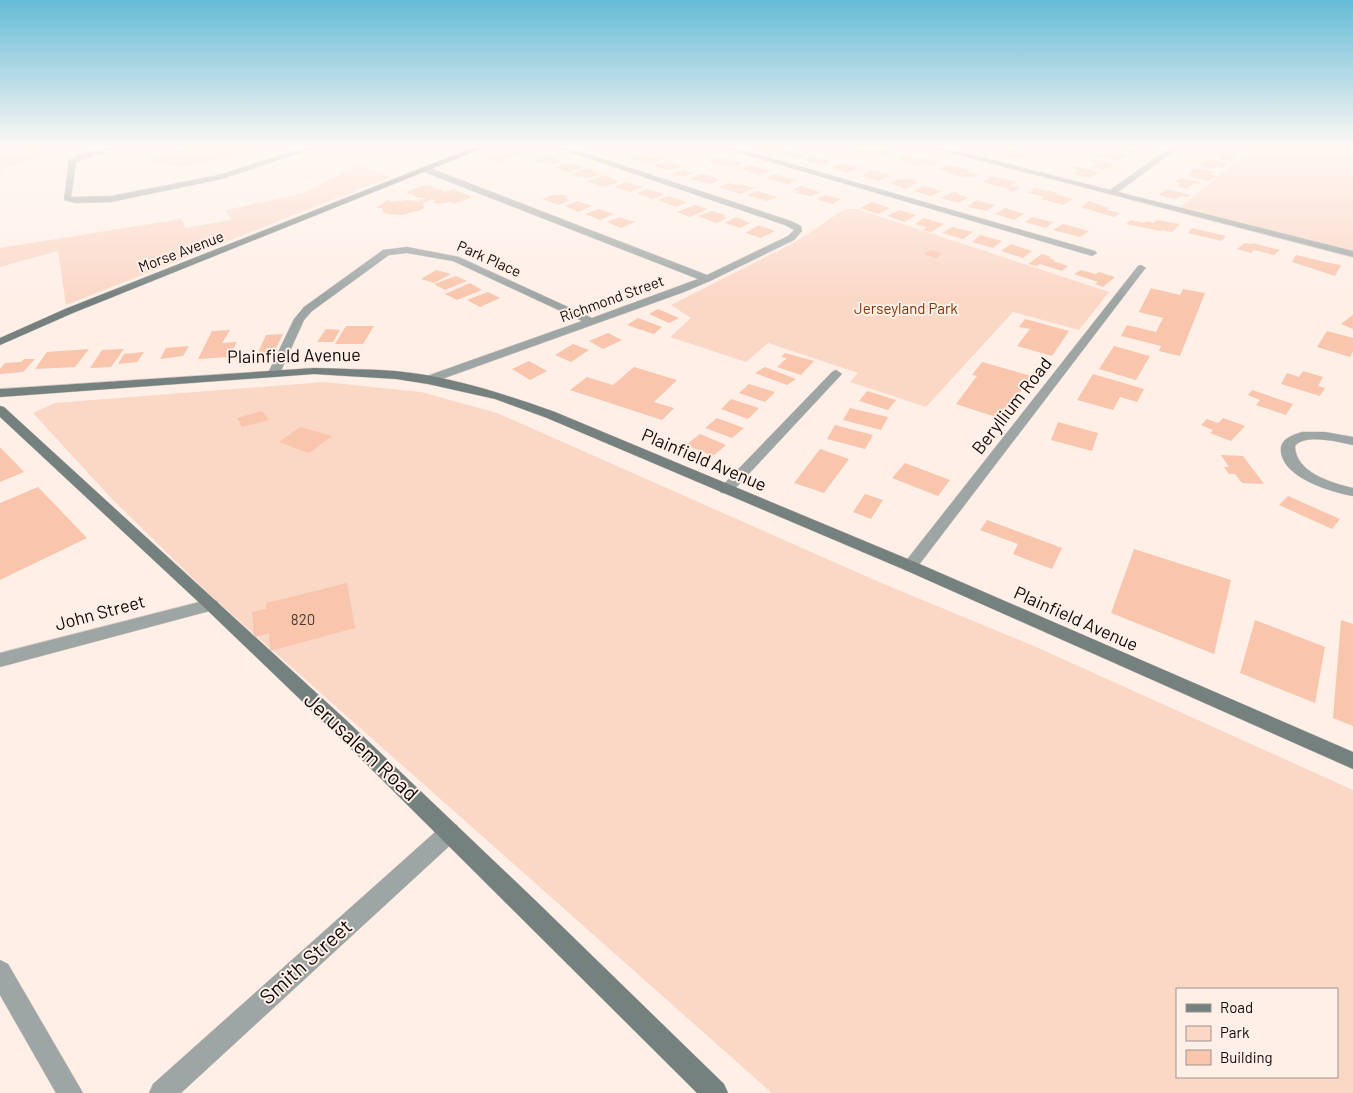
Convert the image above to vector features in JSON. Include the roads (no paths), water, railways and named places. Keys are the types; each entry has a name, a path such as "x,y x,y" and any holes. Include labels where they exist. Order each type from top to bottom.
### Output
{"street":[{"path":"67,197 75,200 121,197"},
{"name":"Morse Avenue","path":"0,342 69,311 358,197"},
{"path":"496,197 707,279"},
{"name":"Richmond Street","path":"428,380 707,279 791,238 798,231 788,223 709,197"},
{"path":"897,197 1092,253"},
{"path":"1127,197 1353,254"},
{"name":"Park Place","path":"274,373 300,319 308,309 379,256 397,250 456,259 592,322"},
{"name":"Beryllium Road","path":"910,566 1141,268"},
{"name":"Plainfield Avenue","path":"0,393 314,371 358,372 428,380 475,389 526,405 910,566 1353,761"},
{"path":"726,490 836,374"},
{"name":"Jerusalem Road","path":"0,410 211,605 450,832 715,1093"},
{"path":"1353,441 1336,437 1309,435 1297,438 1290,442 1287,447 1291,461 1301,471 1332,487 1353,492"},
{"name":"John Street","path":"0,660 211,605"},
{"name":"Smith Street","path":"162,1093 450,832"},
{"path":"0,972 70,1093"}],"park label":[{"name":"Jerseyland Park","path":"906,309"}]}
